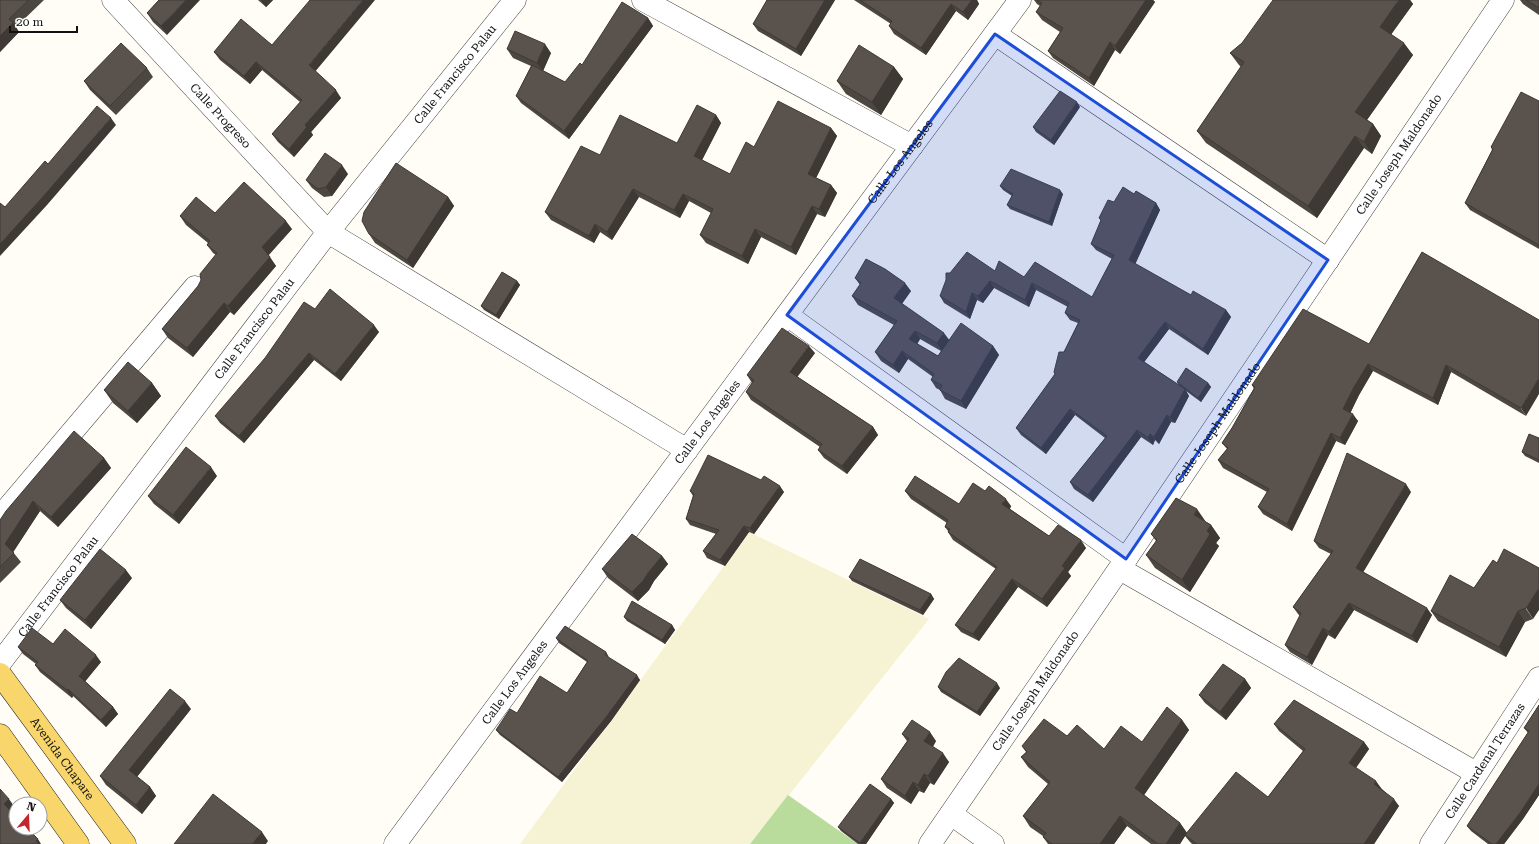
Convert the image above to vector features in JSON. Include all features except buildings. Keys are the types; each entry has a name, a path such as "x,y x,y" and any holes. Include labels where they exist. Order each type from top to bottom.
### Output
{"main road":[{"name":"Avenida Chapare","path":"0,674 125,844"},
{"path":"0,735 78,844"}],"street":[{"name":"Calle Progreso","path":"113,0 328,232 687,450"},
{"name":"Calle Francisco Palau","path":"0,663 328,232 515,0"},
{"path":"643,0 912,146"},
{"name":"Calle Los Angeles","path":"395,844 1020,0"},
{"name":"Calle Joseph Maldonado","path":"930,844 1123,564 1503,0"},
{"path":"994,34 1328,260"},
{"path":"0,517 195,287"},
{"path":"787,315 1123,564 1476,774"},
{"name":"Calle Cardenal Terrazas","path":"1438,842 1476,774 1539,678"},
{"path":"951,814 993,844"}],"highlighted area":[{"path":"995,34 1328,260 1126,559 787,315"}],"shaded area":[{"path":"749,532 929,619 750,844 520,844"}],"green space":[{"path":"788,795 858,844 750,844"}]}
